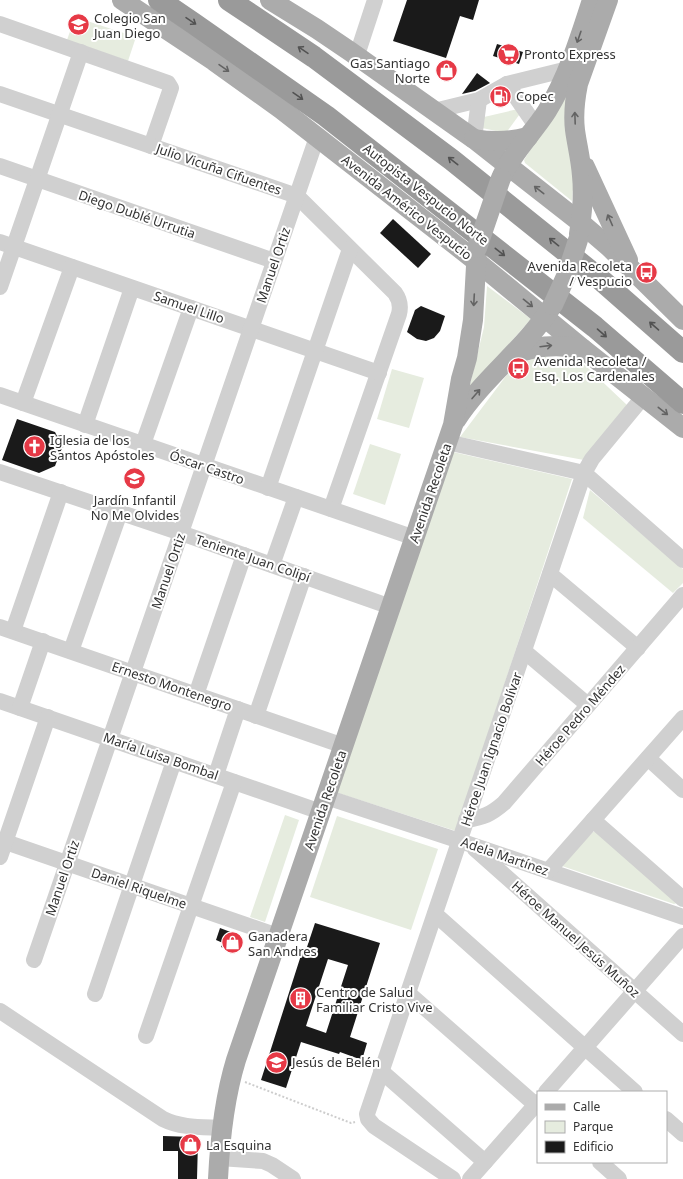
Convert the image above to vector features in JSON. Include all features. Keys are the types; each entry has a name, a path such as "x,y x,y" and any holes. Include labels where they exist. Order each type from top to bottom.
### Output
{"highway":[{"name":"Autopista Vespucio Norte","path":"158,0 193,22 326,116 595,327 683,403"},
{"path":"229,0 314,57 452,160 600,279 683,352"}],"main road":[{"name":"Avenida Américo Vespucio","path":"122,0 246,84 477,255 549,311 583,349 683,428"},
{"path":"270,0 357,55 474,139 504,171 579,231 609,247 660,299 683,320"},
{"name":"Avenida Recoleta","path":"218,1179 221,1128 226,1099 236,1060 450,434 471,334 477,255 504,171 552,103 568,69 592,0"},
{"name":"Avenida Recoleta","path":"450,434 469,402 535,330 549,311 567,274 579,231 583,195 580,156 575,130 574,108 578,84 608,0"},
{"path":"474,139 503,142 519,140 532,131"},
{"path":"580,156 632,269"},
{"path":"509,357 530,349 547,346 563,346 583,349"}],"street":[{"path":"357,55 374,0"},
{"path":"0,24 166,82 170,85 170,91 151,146"},
{"path":"0,287 7,244 37,179 81,52"},
{"path":"434,111 479,100 507,84 568,69"},
{"path":"507,84 532,131"},
{"name":"Julio Vicuña Cifuentes","path":"0,94 297,196 395,293 400,302 399,314 379,373"},
{"path":"474,139 479,100"},
{"name":"Manuel Ortiz","path":"34,960 317,137"},
{"name":"Diego Dublé Urrutia","path":"0,166 274,261"},
{"name":"Samuel Lillo","path":"7,244 379,373"},
{"path":"268,488 350,249"},
{"path":"23,403 72,267"},
{"path":"85,424 132,288"},
{"path":"142,444 191,308"},
{"path":"331,509 379,373"},
{"name":"Óscar Castro","path":"0,395 415,538"},
{"name":"Héroe Juan Ignacio Bolívar","path":"368,1118 367,1114 381,1071 435,914 464,842 466,820 584,473 592,459 644,396"},
{"path":"450,434 584,473 683,560"},
{"name":"Teniente Juan Colipí","path":"1,475 61,492 391,607"},
{"path":"7,629 61,492"},
{"path":"272,565 296,497"},
{"path":"71,651 120,512"},
{"path":"196,695 244,555"},
{"path":"550,574 638,648"},
{"path":"256,716 304,576"},
{"name":"Héroe Pedro Méndez","path":"466,820 484,817 494,812 504,803 683,595"},
{"name":"Ernesto Montenegro","path":"7,629 344,746"},
{"path":"20,708 43,641"},
{"path":"524,651 588,705"},
{"name":"María Luisa Bombal","path":"0,701 234,782 324,804"},
{"path":"216,775 238,709"},
{"path":"0,857 3,841 48,717"},
{"path":"548,871 683,718"},
{"path":"648,758 683,790"},
{"path":"95,994 174,761"},
{"path":"146,1036 234,782"},
{"name":"Adela Martínez","path":"324,804 464,842 683,917"},
{"path":"593,820 683,899"},
{"name":"Daniel Riquelme","path":"3,841 278,936"},
{"name":"Héroe Manuel Jesús Muñoz","path":"464,842 683,1034"},
{"path":"435,914 634,1091"},
{"path":"547,1091 683,936"},
{"path":"408,993 537,1105 470,1179"},
{"path":"0,1011 164,1118 182,1125 221,1128"},
{"path":"381,1071 485,1162"},
{"path":"368,1118 374,1126 453,1179"},
{"path":"667,1120 683,1134"},
{"path":"219,1158 263,1161 272,1165 293,1179"},
{"path":"601,1163 619,1179"}],"path":[{"path":"231,1077 351,1122 368,1118"}],"green space":[{"path":"75,17 136,37 128,61 67,40"},
{"path":"568,89 574,177 572,201 525,163 524,160"},
{"path":"518,109 522,111 506,133 482,128 484,117"},
{"path":"487,286 531,319 469,389 484,327"},
{"path":"571,352 627,405 584,460 460,437 509,372 527,361 542,356 567,360"},
{"path":"392,369 424,378 409,428 377,419"},
{"path":"370,444 401,454 385,505 353,494"},
{"path":"453,452 572,479 456,831 335,792"},
{"path":"590,490 683,569 683,583 673,593 583,518"},
{"path":"285,815 299,820 265,922 250,917"},
{"path":"337,816 438,849 411,930 310,897"},
{"path":"600,831 680,902 674,904 559,865 593,832"}],"building":[{"path":"407,0 479,0 473,20 460,16 446,58 393,41"},
{"name":"Pronto Express","path":"497,44 523,52 519,64 493,56"},
{"name":"Gas Santiago Norte","path":"444,60 453,63 447,81 438,77"},
{"path":"477,73 490,83 475,91 462,94"},
{"path":"393,219 431,254 418,268 380,233"},
{"path":"421,306 445,316 440,331 434,338 426,341 417,339 407,332 415,310"},
{"name":"Iglesia de los Santos Apóstoles","path":"17,419 55,432 57,436 62,435 66,440 66,445 62,448 55,466 39,473 2,460"},
{"name":"Centro de Salud Familiar Cristo Vive","path":"315,923 380,943 350,1037 367,1043 362,1060 340,1052 339,1054 301,1042 286,1088 261,1080 303,949 306,950","holes":["328,959 348,965 326,1033 306,1026"]},
{"path":"220,928 241,936 235,952 221,947 223,943 216,940"},
{"path":"163,1136 194,1137 198,1141 197,1179 178,1179 178,1151 163,1151"}],"place":[{"name":"Colegio San Juan Diego","path":"78,25"},
{"name":"Pronto Express","path":"508,54"},
{"name":"Gas Santiago Norte","path":"446,70"},
{"name":"Copec","path":"501,96"},
{"name":"Avenida Recoleta / Vespucio","path":"647,273"},
{"name":"Avenida Recoleta / Esq. Los Cardenales","path":"518,368"},
{"name":"Iglesia de los Santos Apóstoles","path":"35,447"},
{"name":"Jardín Infantil No Me Olvides","path":"135,478"},
{"name":"Ganadera San Andres","path":"233,943"},
{"name":"Centro de Salud Familiar Cristo Vive","path":"301,999"},
{"name":"Jesús de Belén","path":"276,1062"},
{"name":"La Esquina","path":"191,1145"}]}
